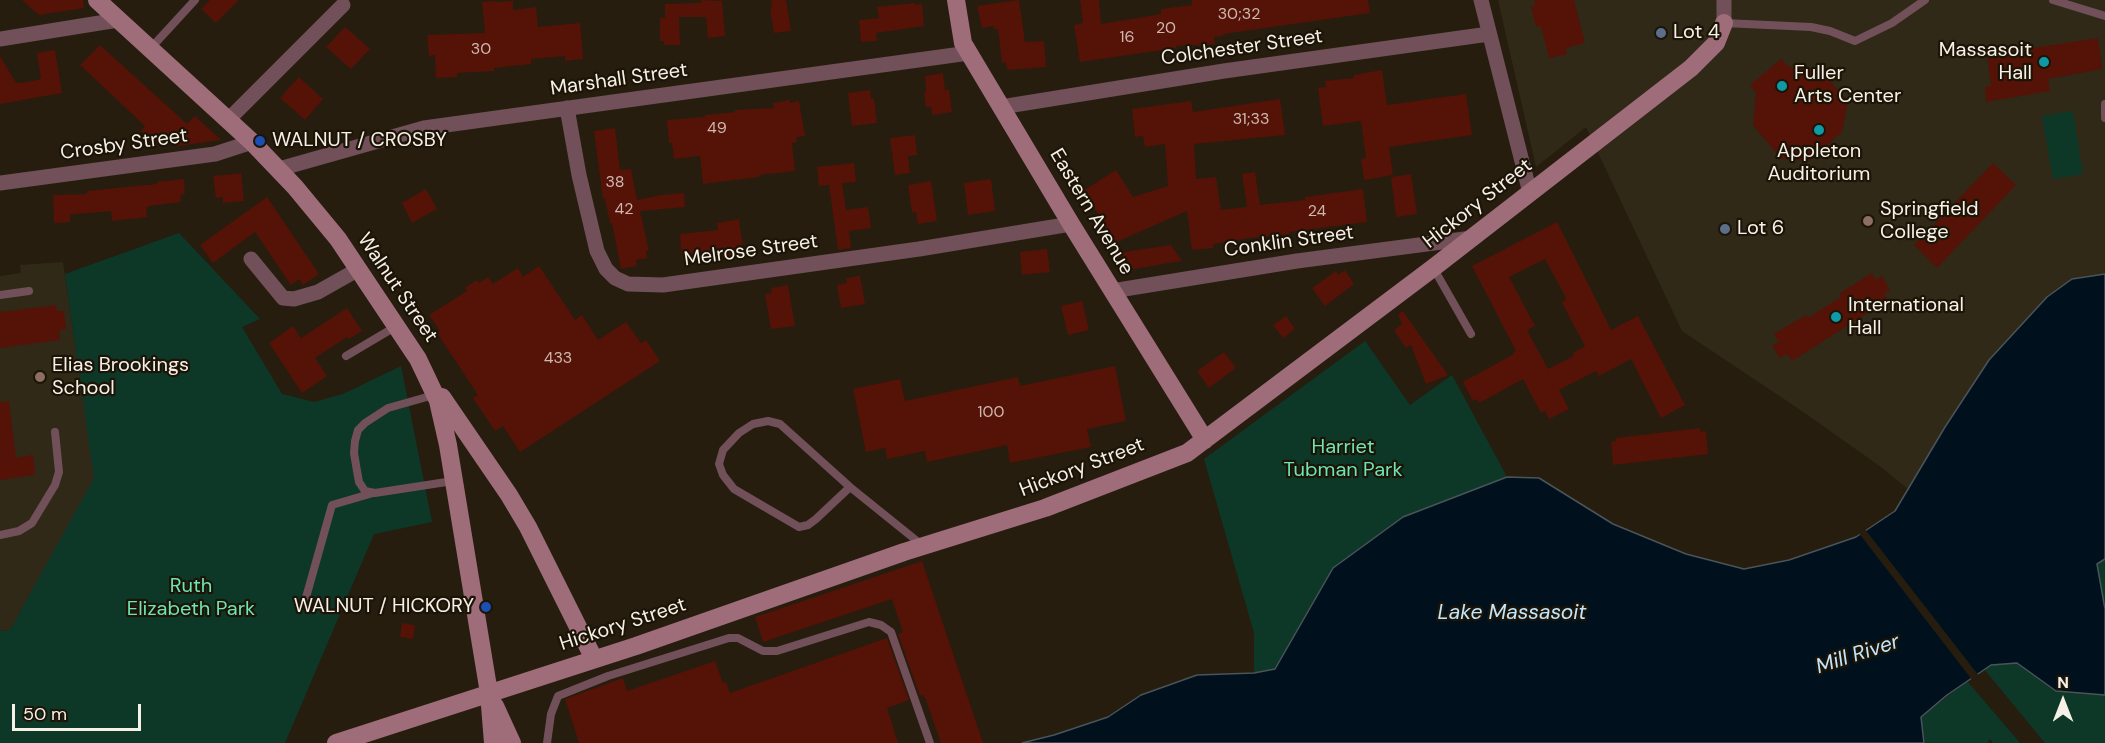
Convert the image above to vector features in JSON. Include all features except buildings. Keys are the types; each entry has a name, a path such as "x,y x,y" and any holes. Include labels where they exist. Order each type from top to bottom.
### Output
{"street":[{"name":"Walnut Street","path":"97,0 252,142 316,210 396,326 425,373 442,415 489,693"},
{"name":"Eastern Avenue","path":"956,0 963,43 1071,224 1205,440"},
{"path":"1481,0 1530,193"},
{"path":"1724,0 1725,23"},
{"path":"228,120 343,5"},
{"path":"0,39 118,20"},
{"name":"Hickory Street","path":"336,743 594,659 924,546 1045,508 1187,453 1433,268 1705,55 1720,36 1725,23"},
{"name":"Colchester Street","path":"1001,107 1224,70 1489,34"},
{"name":"Marshall Street","path":"279,169 424,128 969,53"},
{"name":"Melrose Street","path":"567,108 594,244 606,269 615,278 628,284 663,285 919,249 1071,224"},
{"name":"Crosby Street","path":"0,183 215,154 252,142"},
{"name":"Conklin Street","path":"1112,291 1297,261 1472,238"},
{"path":"251,258 283,298 294,299 318,292 357,270"},
{"path":"425,373 509,495 528,527 594,659"},
{"path":"489,693 493,743"},
{"path":"489,693 512,743"}],"lane":[{"path":"150,48 195,0"},
{"path":"1725,23 1811,27 1855,40 1892,22 1925,0"},
{"path":"2053,0 2105,16"},
{"path":"2105,104 2105,117"},
{"path":"1433,268 1471,334"},
{"path":"0,295 29,291"},
{"path":"346,356 396,326"},
{"path":"375,493 365,490 359,482 354,453 358,430 374,416 388,408 435,395"},
{"path":"850,487 816,519 808,525 799,527 734,489 723,475 719,464 723,450 739,433 753,424 768,421 780,424 850,487 924,546"},
{"path":"0,535 19,531 32,523 55,485 59,472 55,432"},
{"path":"305,601 332,505 375,493 454,481"},
{"path":"547,743 550,714 558,696 603,678 729,638 738,638 763,651 777,651 869,622 881,625 891,632 930,743"},
{"path":"594,659 603,678"}],"shaded area":[{"name":"Springfield College","path":"1498,0 2105,0 2105,274 2072,279 2047,297 1989,360 1908,489 1799,409 1682,331 1586,127 1536,167"},
{"name":"Elias Brookings School","path":"63,262 95,478 10,630 0,631 0,276 21,273 20,265"}],"green space":[{"path":"2073,111 2083,174 2053,179 2042,116"},
{"name":"Ruth Elizabeth Park","path":"179,233 260,319 242,327 282,394 314,402 343,394 401,366 432,522 374,534 285,743 0,743 0,631 10,630 94,478 65,274"},
{"name":"Harriet Tubman Park","path":"1365,341 1410,405 1452,375 1507,477 1403,517 1333,568 1275,669 1254,673 1254,633 1204,459"},
{"path":"2105,559 2105,609 2097,563"},
{"path":"2017,663 2056,691 2105,695 2105,743 2045,743 1984,669 1990,665"},
{"path":"1967,681 2020,743 1993,743 1990,739 1987,743 1925,743 1921,717"}],"water":[{"name":"Lake Massasoit","path":"2105,274 2105,559 2097,564 2105,609 2105,695 2056,691 2017,663 1991,665 1947,695 1921,717 1924,743 1022,743 1108,717 1141,695 1197,675 1254,673 1275,669 1333,568 1403,517 1507,477 1539,478 1613,524 1686,554 1744,569 1789,560 1856,537 1895,511 1945,427 1989,360 2047,297 2072,279"}],"pier":[{"path":"1864,528 1979,676 1973,681 1858,532"}],"place":[{"name":"Lot 4","path":"1661,33"},
{"name":"Massasoit Hall","path":"2044,62"},
{"name":"Fuller Arts Center","path":"1782,86"},
{"name":"Appleton Auditorium","path":"1819,130"},
{"name":"WALNUT / CROSBY","path":"260,141"},
{"name":"Springfield College","path":"1868,221"},
{"name":"Lot 6","path":"1725,229"},
{"name":"International Hall","path":"1836,317"},
{"name":"Elias Brookings School","path":"40,377"},
{"name":"WALNUT / HICKORY","path":"486,607"}],"water label":[{"name":"Mill River","path":"1858,655"}]}
